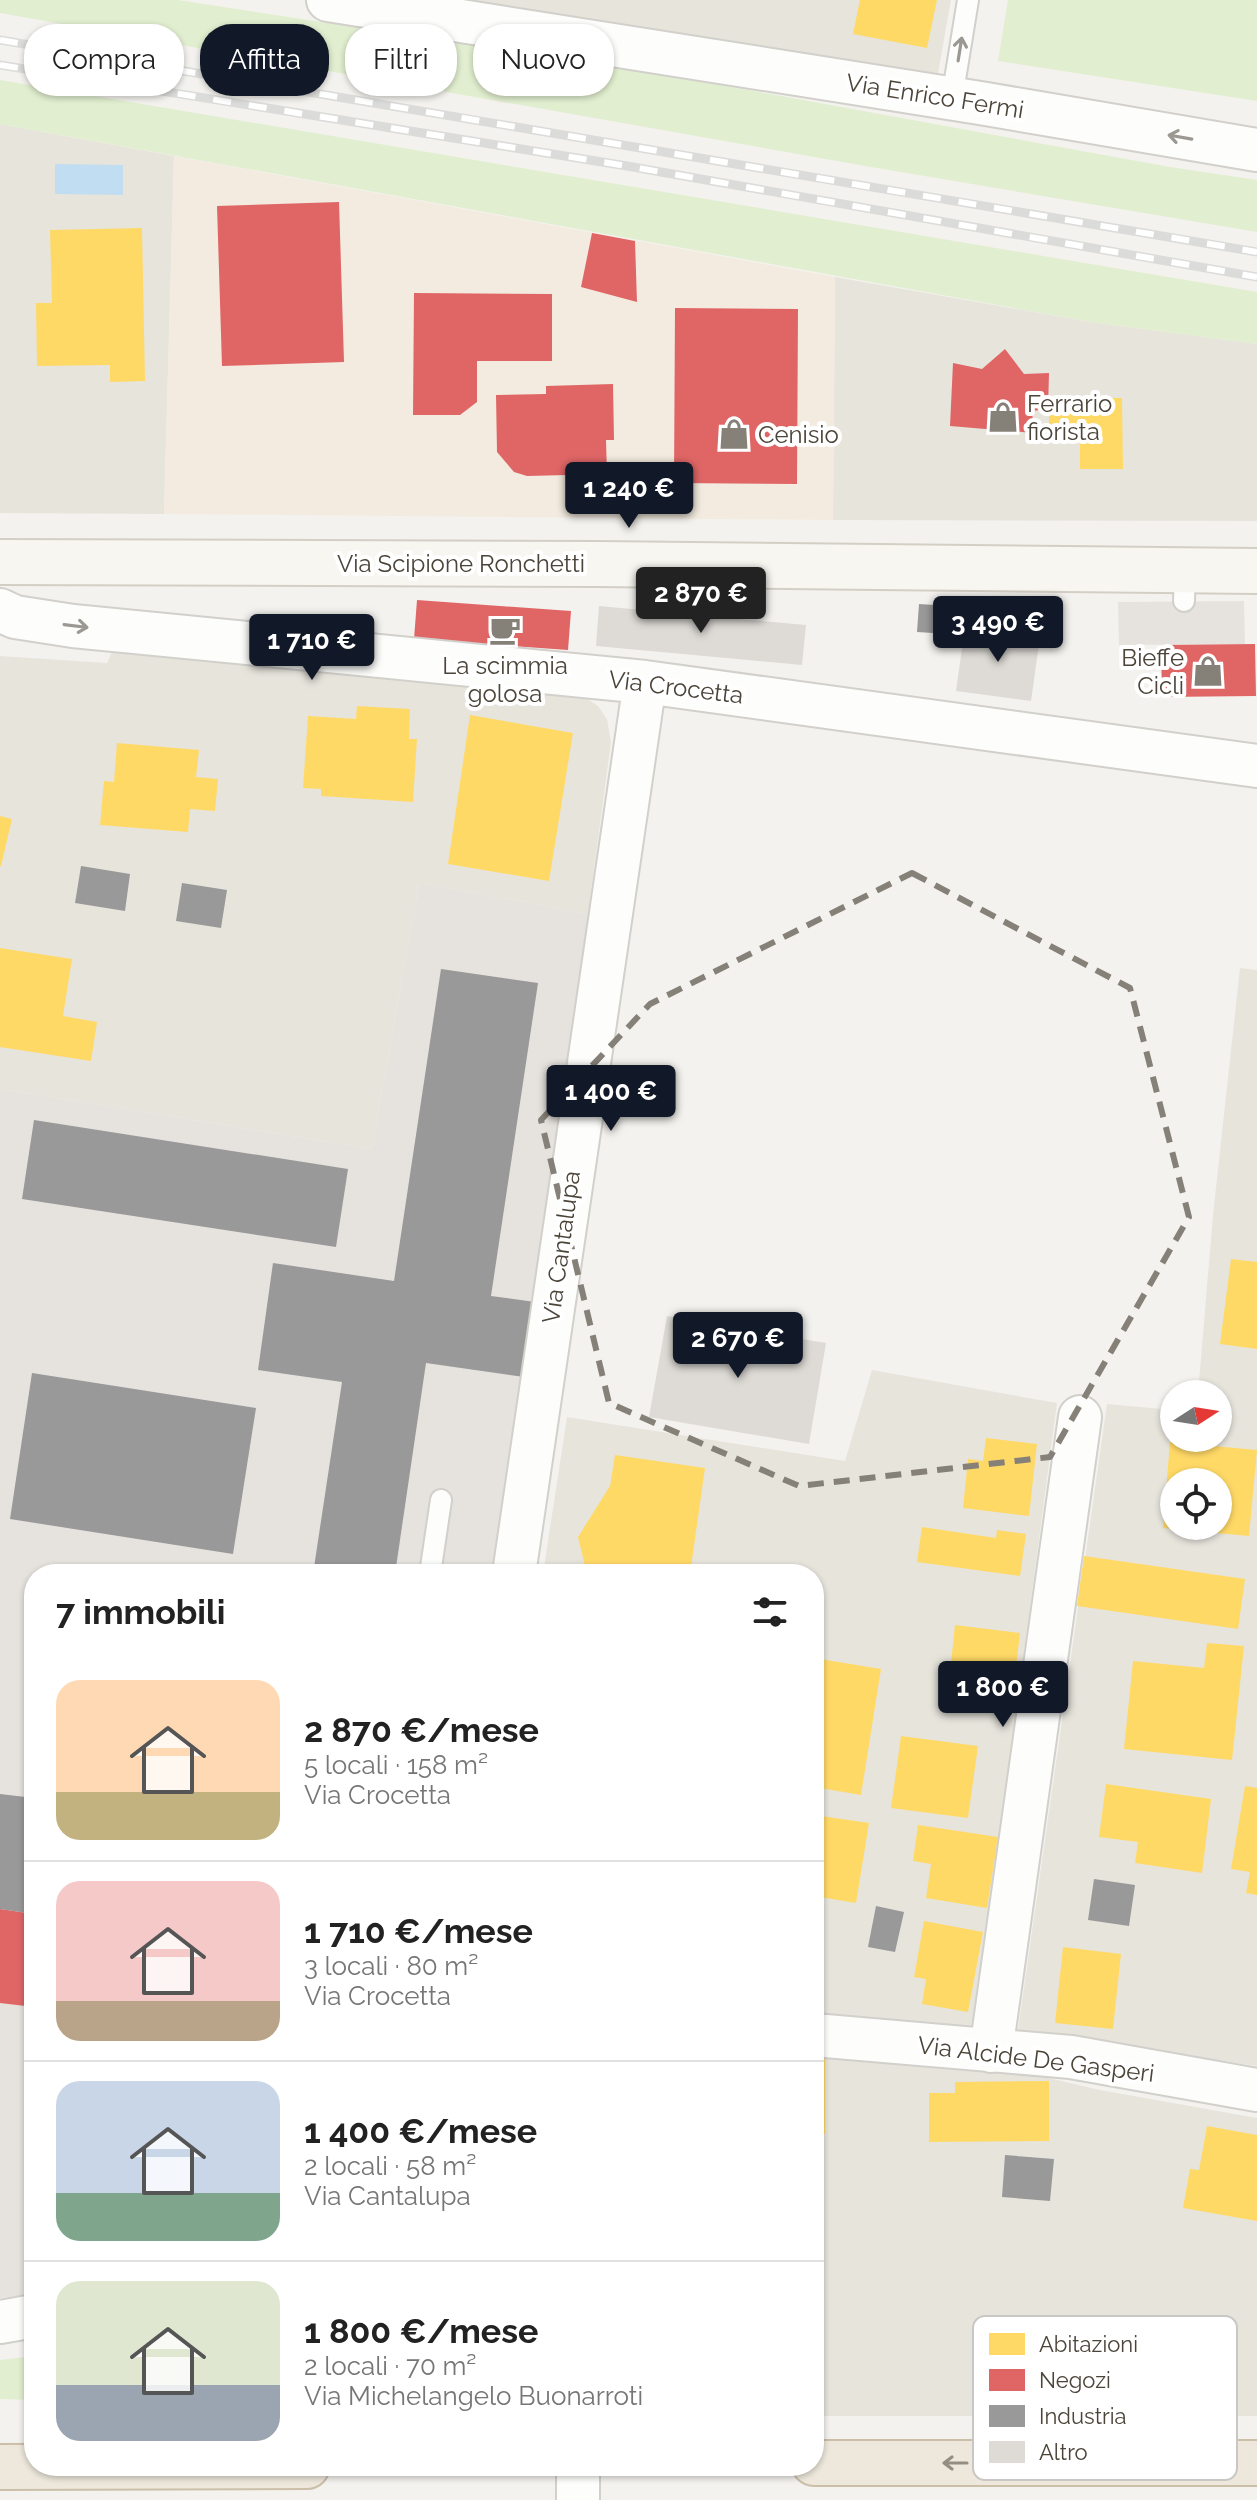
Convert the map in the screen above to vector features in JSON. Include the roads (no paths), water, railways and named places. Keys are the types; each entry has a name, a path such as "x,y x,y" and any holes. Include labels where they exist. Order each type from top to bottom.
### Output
{"highway":[{"path":"0,2456 24,2459"},
{"path":"824,2463 973,2463"},
{"path":"0,2467 24,2467"}],"main road":[{"name":"Via Scipione Ronchetti","path":"0,562 597,564 1184,586 1257,571"}],"street":[{"name":"Via Enrico Fermi","path":"328,0 952,98 1257,150"},
{"name":"Via Crocetta","path":"0,610 15,617 73,626 645,682 1257,766"},
{"name":"Via Cantalupa","path":"515,1564 645,682"},
{"path":"991,2051 1080,1417"},
{"name":"Via Alcide De Gasperi","path":"824,2036 1071,2057 1257,2090"},
{"path":"0,2322 24,2318"},
{"path":"578,2476 578,2500"}],"lane":[{"path":"952,98 968,0"},
{"path":"431,1564 441,1500"}],"water":[{"path":"55,164 123,165 123,195 55,194"}],"railway":[{"path":"0,40 1257,252"},
{"path":"0,65 627,166 1257,277"}],"place":[{"name":"Ferrario fiorista","path":"1003,417"},
{"name":"Cenisio","path":"734,434"},
{"name":"La scimmia golosa","path":"505,630"},
{"name":"Bieffe Cicli","path":"1208,671"}]}
